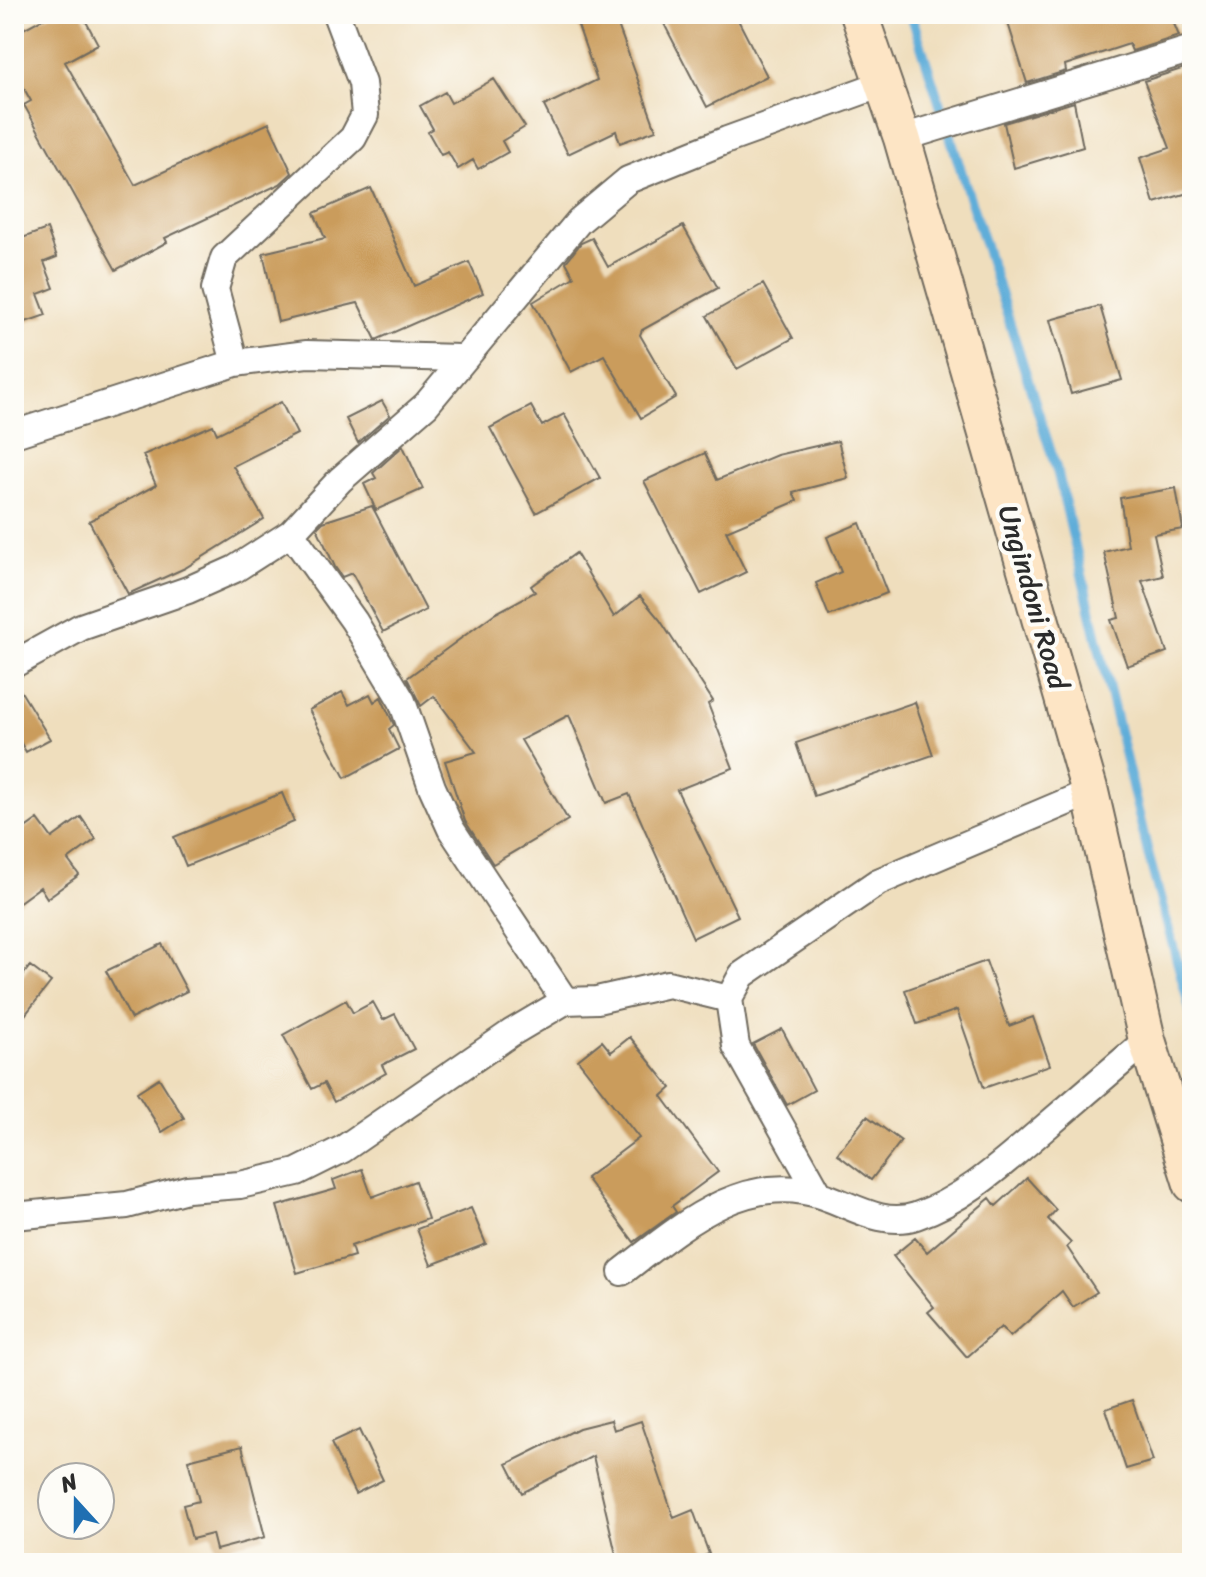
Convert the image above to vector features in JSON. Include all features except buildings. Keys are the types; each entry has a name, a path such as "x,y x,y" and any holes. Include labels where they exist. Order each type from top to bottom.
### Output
{"main road":[{"name":"Ungindoni Road","path":"859,14 902,138 1090,792 1147,1040 1192,1184"}],"street":[{"path":"235,363 215,289 224,258 353,138 365,115 362,83 336,14"},
{"path":"902,138 1192,49"},
{"path":"14,664 81,627 188,590 235,569 291,533 340,480 426,405 461,358 523,290 579,221 599,201 628,180 882,84"},
{"path":"15,431 235,363 307,354 461,358"},
{"path":"291,533 354,621 402,701 432,787 451,829 565,1001"},
{"path":"819,1194 736,1046 729,999 742,975 878,882 1090,792"},
{"path":"14,1216 127,1205 187,1189 240,1185 297,1172 343,1149 511,1033 565,1001 597,1000 668,984 729,999"},
{"path":"622,1272 686,1223 731,1197 778,1191 819,1194 877,1218 913,1217 970,1191 1147,1040"}],"waterway":[{"path":"911,14 1058,474 1149,857 1192,1016"}]}
